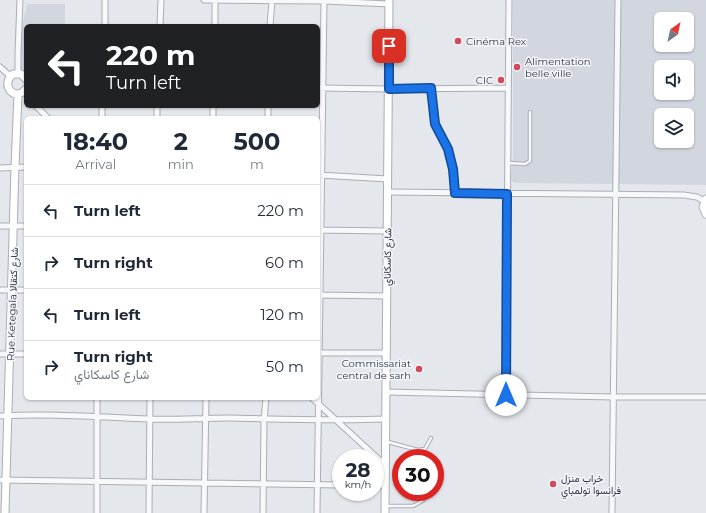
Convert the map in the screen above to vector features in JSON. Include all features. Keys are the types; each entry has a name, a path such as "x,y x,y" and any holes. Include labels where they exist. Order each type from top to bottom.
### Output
{"street":[{"path":"18,73 20,0"},
{"path":"105,0 105,24"},
{"path":"160,24 161,0"},
{"path":"204,0 324,0 389,2"},
{"path":"215,24 216,0"},
{"path":"270,24 272,0"},
{"path":"324,0 320,88 320,230 388,231"},
{"path":"506,395 509,0"},
{"path":"612,513 618,0"},
{"name":"شارع كاسكاناي","path":"385,510 389,2"},
{"path":"0,67 10,76"},
{"path":"18,73 10,76 3,85 10,92 23,92"},
{"path":"18,73 24,77"},
{"path":"320,88 508,88"},
{"name":"Rue Ketegala شارع كتقالا","path":"5,513 3,480 8,416 15,166 23,92"},
{"path":"38,108 46,116"},
{"path":"0,168 15,166 24,167"},
{"path":"320,175 388,179"},
{"path":"388,192 684,195 705,200 703,207 706,214"},
{"path":"0,226 24,226"},
{"path":"0,290 24,290"},
{"path":"320,295 386,296"},
{"path":"320,353 386,353"},
{"path":"0,354 24,354"},
{"path":"386,392 613,397 706,397"},
{"path":"97,513 98,400"},
{"path":"149,513 150,400"},
{"path":"204,513 206,400"},
{"path":"264,513 264,420 266,400"},
{"path":"314,400 385,465"},
{"path":"317,513 319,400"},
{"path":"0,416 97,416 150,419 335,421 386,419"},
{"path":"3,480 332,485"}],"lane":[{"path":"431,88 435,124 448,149 453,169 455,193"},
{"path":"507,163 525,164 530,161 530,112"},
{"path":"385,441 418,450 425,449 431,438"},
{"path":"385,510 413,506 422,501"}],"shaded area":[{"path":"513,0 706,0 706,185 514,183 511,180 513,157"},
{"path":"27,4 65,4 65,24 24,24 24,74 20,71 20,36"}],"place":[{"name":"Cinéma Rex","path":"458,41"},
{"name":"Alimentation belle ville","path":"517,67"},
{"name":"CIC","path":"501,80"},
{"name":"Commissariat central de sarh","path":"419,369"},
{"name":"خراب منزل فرانسوا تولمباي","path":"553,484"}],"route":[{"path":"389,46 389,89 431,88 435,124 448,149 453,169 455,193 507,194 506,395"}]}
